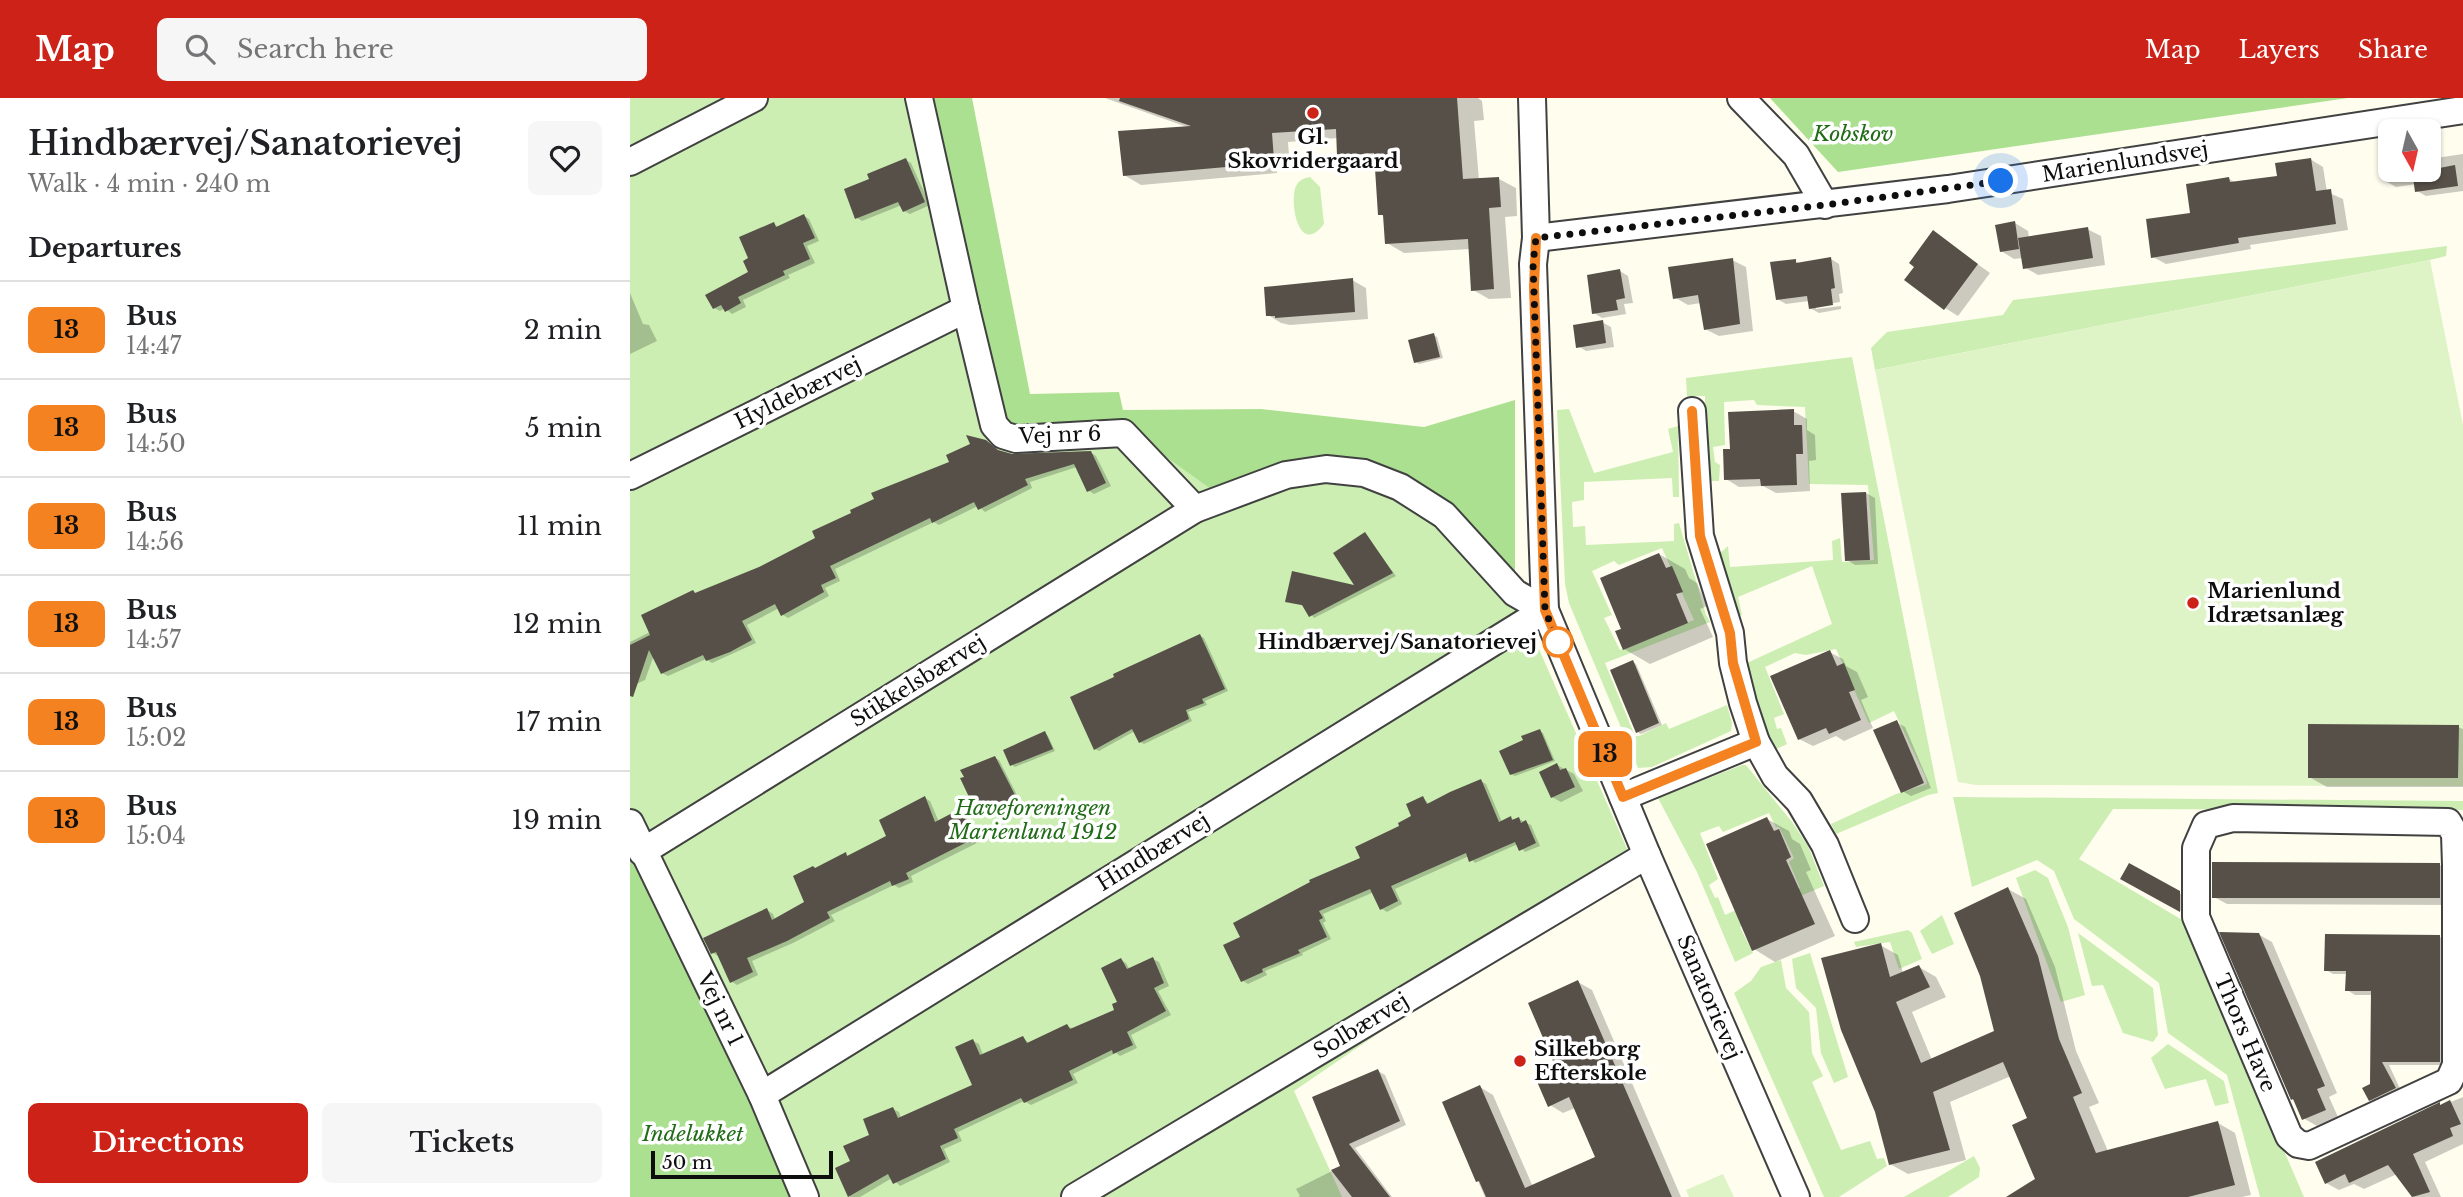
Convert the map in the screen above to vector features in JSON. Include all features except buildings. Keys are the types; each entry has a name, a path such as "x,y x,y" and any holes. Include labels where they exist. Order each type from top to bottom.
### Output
{"street":[{"path":"630,162 754,98"},
{"name":"Vej nr 6","path":"919,98 994,425 1003,435 1016,439 1123,433 1195,509"},
{"name":"Sanatorievej","path":"1531,98 1536,238 1533,264 1545,610 1647,855 1796,1197"},
{"path":"1741,98 1796,155 1825,205"},
{"name":"Marienlundsvej","path":"1536,238 1948,189 2463,110"},
{"name":"Hyldebærvej","path":"630,476 966,309"},
{"path":"1692,411 1700,536 1730,633 1733,663 1756,742 1775,776 1799,801 1825,845 1855,919"},
{"path":"1195,509 1286,475 1326,469 1364,473 1399,487 1444,515 1514,593 1545,610"},
{"name":"Stikkelsbærvej","path":"642,852 1195,509"},
{"name":"Hindbærvej","path":"762,1095 1545,610"},
{"path":"1623,797 1756,742"},
{"name":"Thors Have","path":"2233,818 2448,822 2455,834 2459,865 2456,1065 2449,1082 2309,1146 2298,1143 2289,1136 2196,917 2196,848 2206,825 2233,818"},
{"name":"Vej nr 1","path":"630,823 762,1095 805,1197"},
{"name":"Solbærvej","path":"1075,1197 1647,855"}],"green space":[{"name":"Haveforeningen Marienlund 1912","path":"630,98 932,98 1002,414 1311,461 1451,508 1527,622 1632,860 1294,1091 1342,1197 792,1197 630,840"},
{"path":"932,98 972,98 1030,394 1119,392 1123,410 1261,409 1424,427 1515,400 1515,582 1451,508 1311,461 1211,489 1127,429 1005,427"},
{"name":"Kobskov","path":"1770,98 2348,98 1838,172"},
{"path":"1310,177 1320,187 1324,224 1315,233 1308,234 1302,231 1298,223 1294,193 1299,182"},
{"path":"2447,246 2446,256 2430,260 1875,370 1871,348 1887,332 2003,315 2013,300"},
{"name":"Marienlund Idrætsanlæg","path":"2430,260 2463,425 2463,786 1976,785 1958,782 1875,370"},
{"path":"1852,357 1938,793 1836,834 1831,824 1896,794 1927,784 1925,776 1894,711 1869,723 1836,649 1806,655 1795,653 1765,667 1784,714 1774,718 1777,729 1781,728 1787,744 1774,750 1760,717 1747,663 1832,624 1812,566 1738,597 1742,615 1739,616 1718,555 1728,546 1730,567 1833,560 1832,541 1840,538 1842,562 1874,560 1868,485 1809,484 1805,407 1757,405 1754,400 1724,402 1725,445 1713,447 1715,462 1720,465 1719,481 1706,481 1705,396 1687,396 1686,378"},
{"path":"1569,409 1594,473 1673,452 1668,429 1678,426 1679,497 1673,497 1672,478 1584,482 1584,500 1572,502 1573,527 1585,526 1586,545 1674,541 1674,524 1679,523 1710,622 1605,663 1635,736 1666,723 1669,729 1727,705 1732,723 1731,731 1652,767 1638,768 1569,603 1565,584 1557,410","holes":["1662,548 1694,620 1620,650 1604,618 1612,615 1592,571 1614,561 1619,565"]},
{"path":"1746,765 1792,822 1808,846 1824,886 1798,897 1775,899 1800,888 1789,862 1794,858 1769,813 1723,832 1719,826 1700,833 1718,879 1709,885 1715,898 1718,897 1725,915 1760,899 1770,913 1740,927 1753,953 1735,962 1697,872 1658,798"},
{"path":"1953,797 2463,801 2463,810 2113,809 2079,859 2184,921 2304,1197 2260,1197 2227,1075 2168,1033 2159,983 2074,919 2054,871 2037,860 1972,887"},
{"name":"Indelukket","path":"630,840 792,1197 630,1197"},
{"path":"2035,870 2048,878 2068,927 2085,995 2061,1002 2016,878"},
{"path":"1942,915 1954,944 1932,954 1920,931"},
{"path":"1908,930 1912,933 1922,959 1899,969 1890,942 1856,947 1854,942"},
{"path":"2078,933 2153,988 2158,1035 2153,1042 2123,1033 2103,985 2092,986"},
{"path":"1810,953 1848,1077 1834,1083 1821,1053 1816,1008 1796,988 1792,959"},
{"path":"1781,960 1786,988 1809,1012 1812,1053 1823,1076 1812,1082 1841,1150 1870,1141 1877,1159 1884,1158 1887,1166 1839,1197 1824,1197 1734,993 1751,981 1761,967"},
{"path":"2168,1044 2224,1081 2229,1103 2215,1106 2206,1079 2165,1089 2151,1058"},
{"path":"1974,1156 1980,1168 1979,1177 1948,1197 1904,1197"},
{"path":"1723,1174 1734,1197 1689,1197 1686,1190"}],"bus line":[{"name":"13","path":"1536,238 1533,264 1545,610 1623,797 1756,742 1733,663 1730,633 1700,536 1692,411"}],"place":[{"name":"Gl. Skovridergaard","path":"1313,113"},
{"name":"Marienlund Idrætsanlæg","path":"2193,603"},
{"name":"Hindbærvej/Sanatorievej","path":"1558,642"},
{"name":"Silkeborg Efterskole","path":"1520,1061"}],"route":[{"path":"1558,642 1545,610 1541,539 1533,264 1536,238 1825,205 2001,181"}]}
